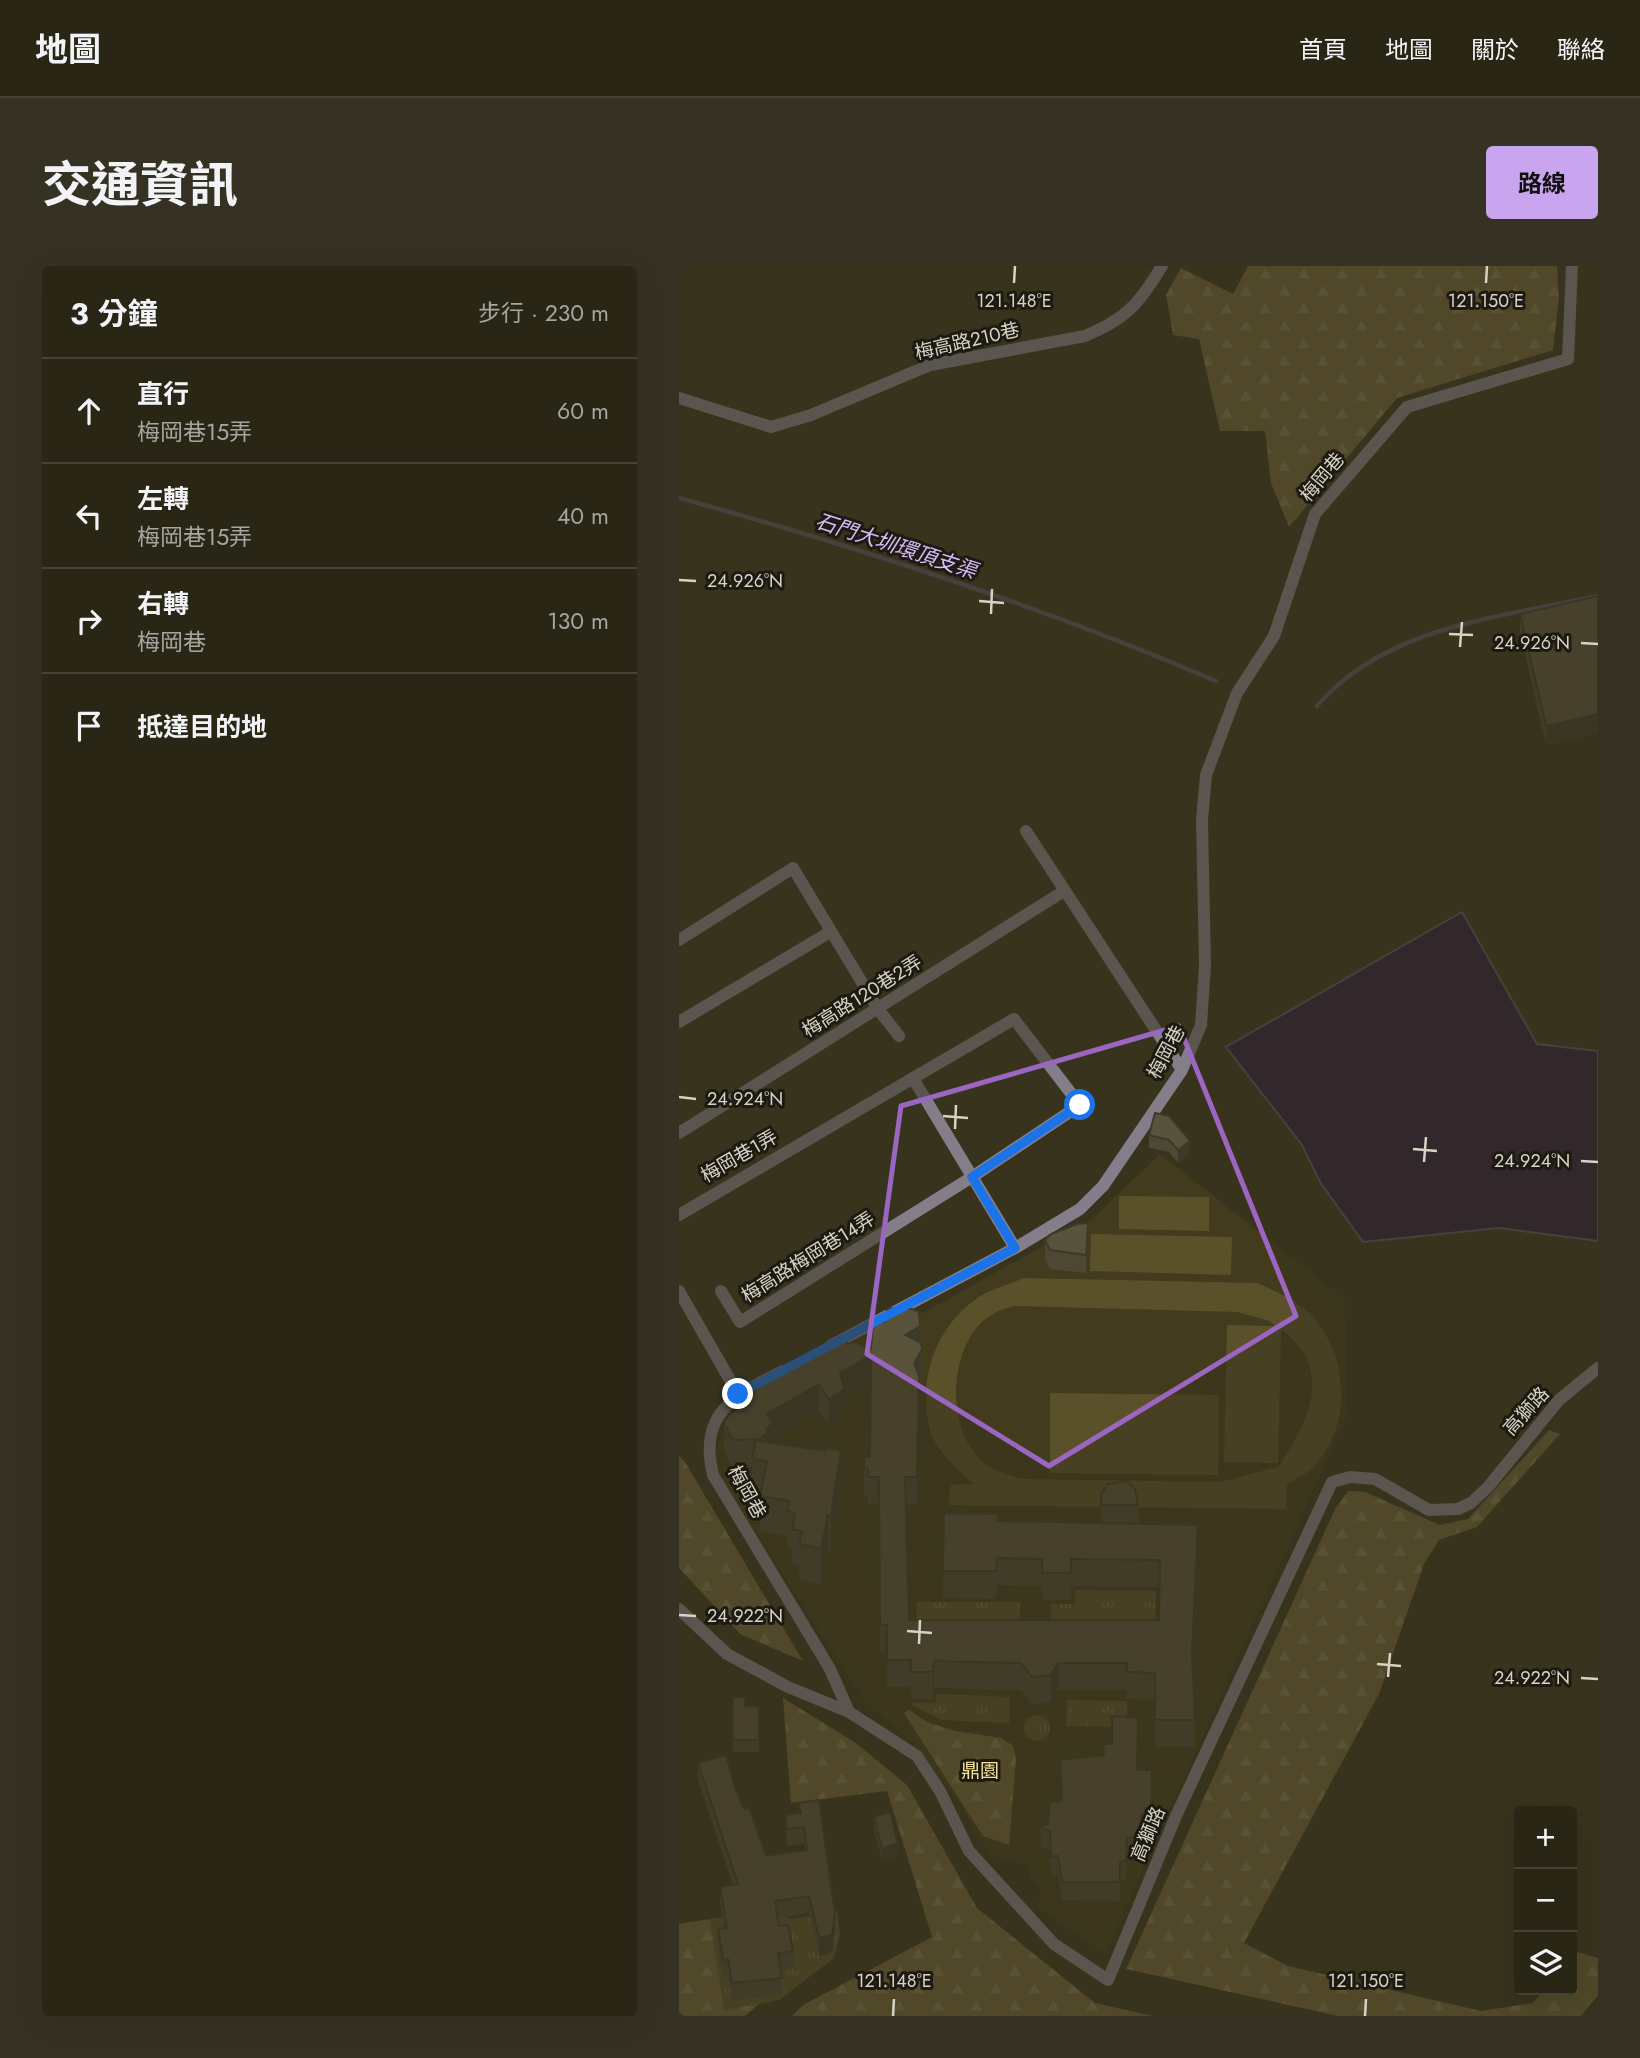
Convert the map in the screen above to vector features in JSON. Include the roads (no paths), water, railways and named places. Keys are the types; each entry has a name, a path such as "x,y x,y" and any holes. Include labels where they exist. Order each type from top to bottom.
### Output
{"street":[{"name":"梅高路210巷","path":"679,398 771,427 811,415 930,365 1085,336 1109,326 1141,301 1162,266"},
{"name":"梅岡巷","path":"812,1355 1015,1248 1080,1209 1103,1186 1182,1070 1201,1025 1205,965 1202,820 1206,775 1237,693 1275,636 1315,514 1407,407 1568,359 1572,266"},
{"path":"1026,831 1182,1070"},
{"path":"679,940 793,868 878,1009 899,1036"},
{"name":"梅高路120巷2弄","path":"679,1133 1064,891"},
{"path":"679,1022 830,932"},
{"name":"梅岡巷1弄","path":"679,1214 914,1080 1014,1019 1080,1105 972,1177"},
{"path":"914,1080 1015,1248"},
{"name":"梅高路梅岡巷14弄","path":"721,1292 740,1322 972,1177"},
{"path":"679,1292 738,1394"},
{"name":"梅岡巷","path":"800,1362 738,1394 717,1415 707,1451 713,1475 830,1669 849,1712"},
{"name":"高獅路","path":"679,1609 727,1654 788,1687 849,1712 917,1756 940,1791 969,1851 1054,1944 1108,1980 1176,1816 1332,1482 1350,1477 1375,1479 1429,1510 1458,1509 1471,1503 1488,1487 1559,1400 1598,1368"}],"waterway":[{"name":"石門大圳環頂支渠","path":"679,498 816,537 951,580 1084,628 1216,681"},
{"name":"石門大圳環頂支渠","path":"1317,706 1345,679 1376,658 1411,642 1485,619 1598,596"}],"park label":[{"name":"鼎園","path":"980,1770"}]}
